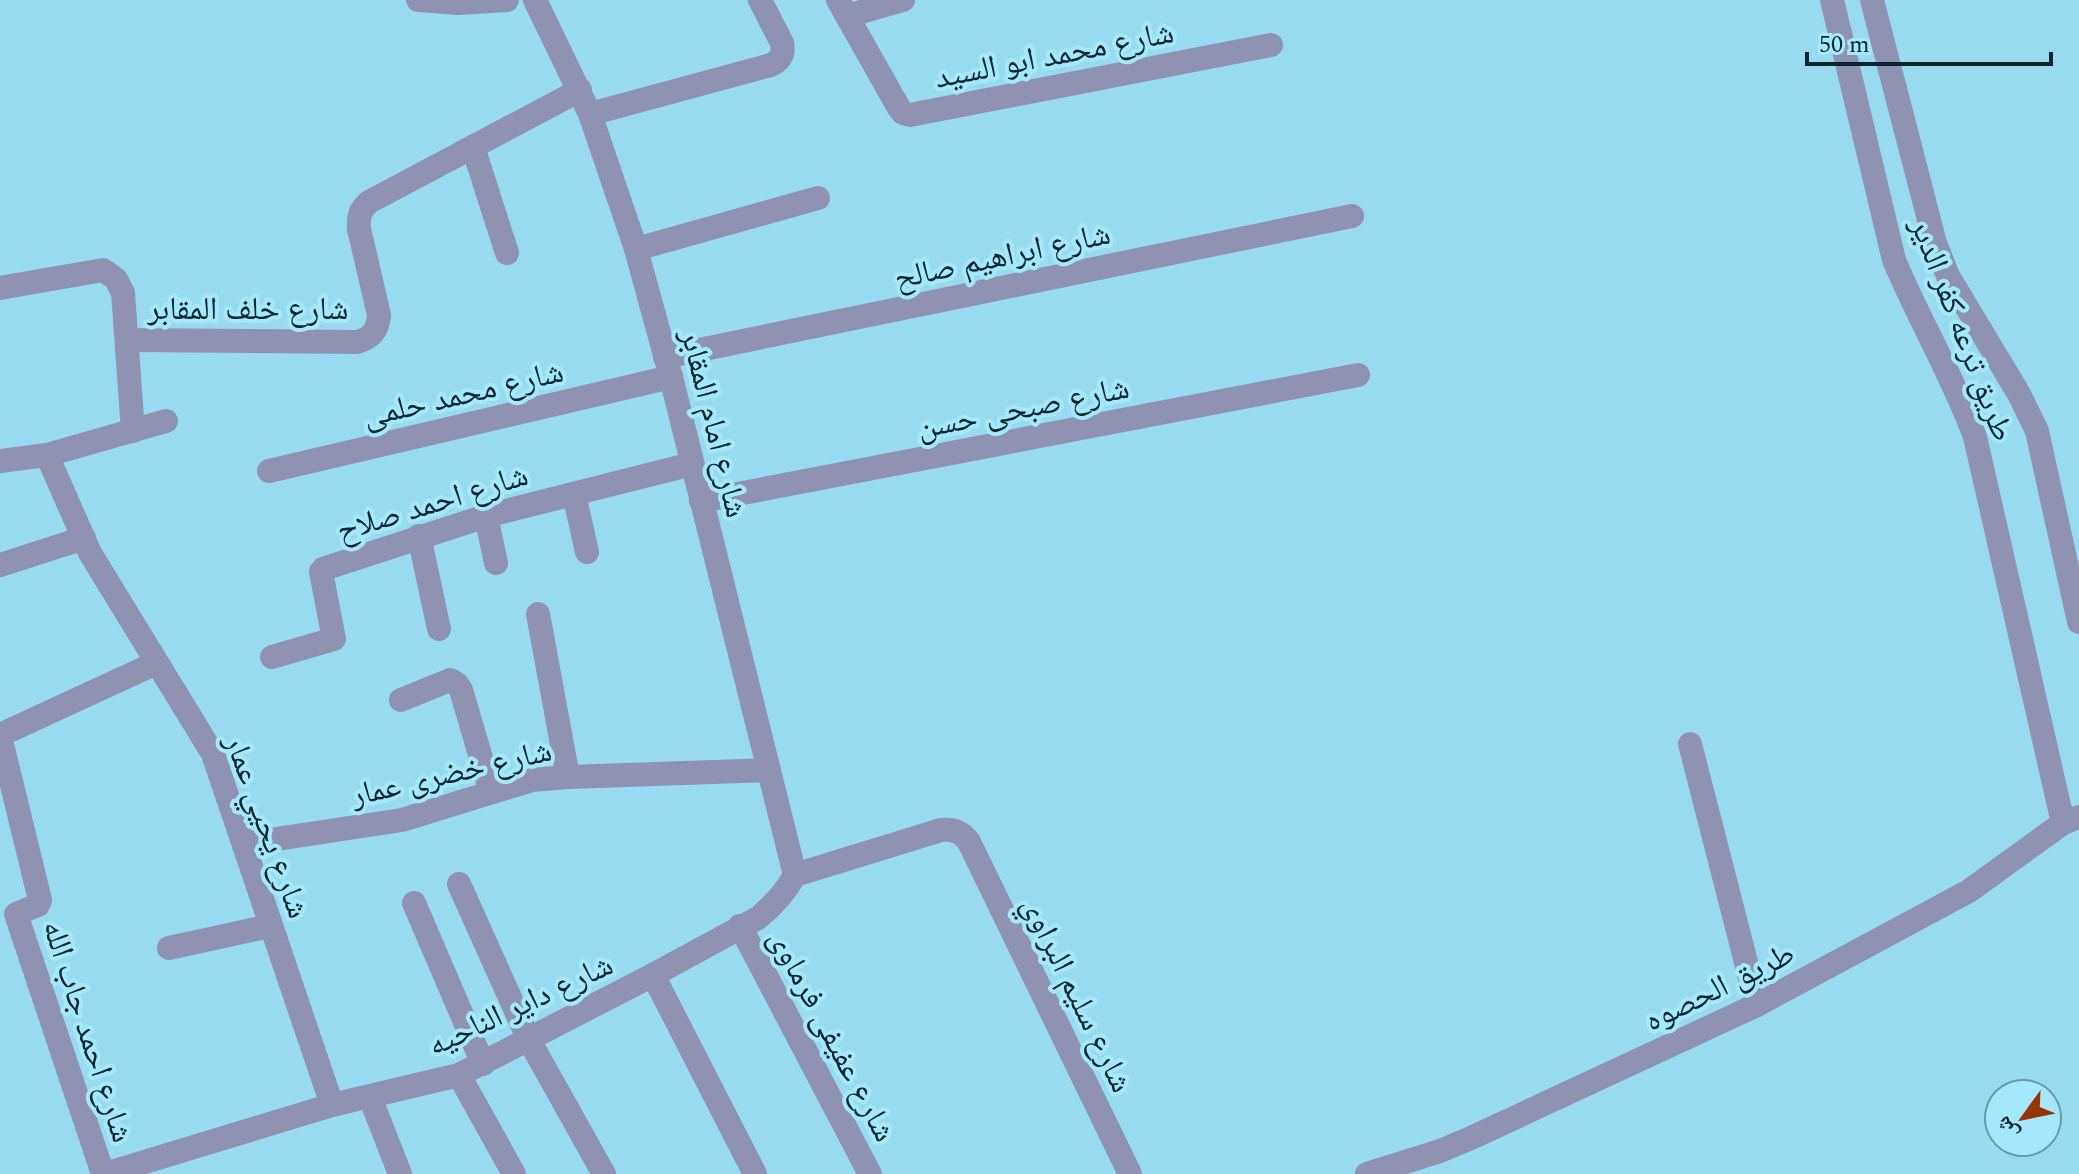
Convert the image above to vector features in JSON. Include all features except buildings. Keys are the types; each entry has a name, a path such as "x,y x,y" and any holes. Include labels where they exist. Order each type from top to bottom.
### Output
{"street":[{"path":"418,0 459,3 507,0"},
{"name":"شارع امام المقابر","path":"535,0 590,114 636,249 795,875"},
{"path":"590,114 777,62 783,50 782,43 760,0"},
{"path":"842,8 903,0"},
{"name":"طريق ترعه كفر الدير","path":"1832,0 1894,260 1963,405 1975,437 2071,820"},
{"name":"طريق ترعه كفر الدير","path":"1872,0 1935,243 1948,276 2019,394 2037,431 2079,622"},
{"name":"شارع محمد ابو السيد","path":"842,8 899,108 910,115 1271,45"},
{"name":"شارع خلف المقابر","path":"128,340 357,342 366,339 374,333 379,315 359,229 358,218 362,209 369,202 580,90"},
{"path":"473,147 507,253"},
{"path":"636,249 818,198"},
{"name":"شارع ابراهيم صالح","path":"668,367 1352,216"},
{"path":"0,288 103,270 116,279 123,293 133,431"},
{"name":"شارع محمد حلمى","path":"269,471 668,367"},
{"name":"شارع صبحى حسن","path":"701,501 1358,375"},
{"path":"0,461 47,455 166,421"},
{"name":"شارع يحيي عمار","path":"47,455 90,553 208,744 332,1105"},
{"name":"شارع احمد صلاح","path":"272,657 334,639 322,570 486,516 692,464"},
{"path":"574,494 587,552"},
{"path":"486,516 496,563"},
{"path":"419,536 439,629"},
{"path":"0,565 84,538"},
{"path":"538,614 568,777"},
{"path":"0,735 156,663"},
{"path":"401,700 450,680 457,684 491,792"},
{"name":"شارع احمد جاب الله","path":"0,735 40,900 38,905 16,914 104,1174"},
{"path":"1690,744 1757,1005"},
{"name":"شارع خضرى عمار","path":"244,844 402,820 532,780 769,770"},
{"name":"طريق الحصوه","path":"1367,1174 1471,1138 1757,1005 1969,891 2071,820"},
{"name":"شارع سليم البراوي","path":"795,875 941,830 958,831 969,842 1130,1174"},
{"name":"شارع داير الناحيه","path":"104,1174 332,1105 459,1075 758,918 786,892 795,875"},
{"path":"459,884 529,1040 604,1174"},
{"path":"414,903 483,1064"},
{"path":"169,948 270,926"},
{"name":"شارع عفيفى فرماوى","path":"740,926 870,1174"},
{"path":"653,975 755,1174"},
{"path":"459,1075 514,1174"},
{"path":"370,1097 400,1174"}]}
